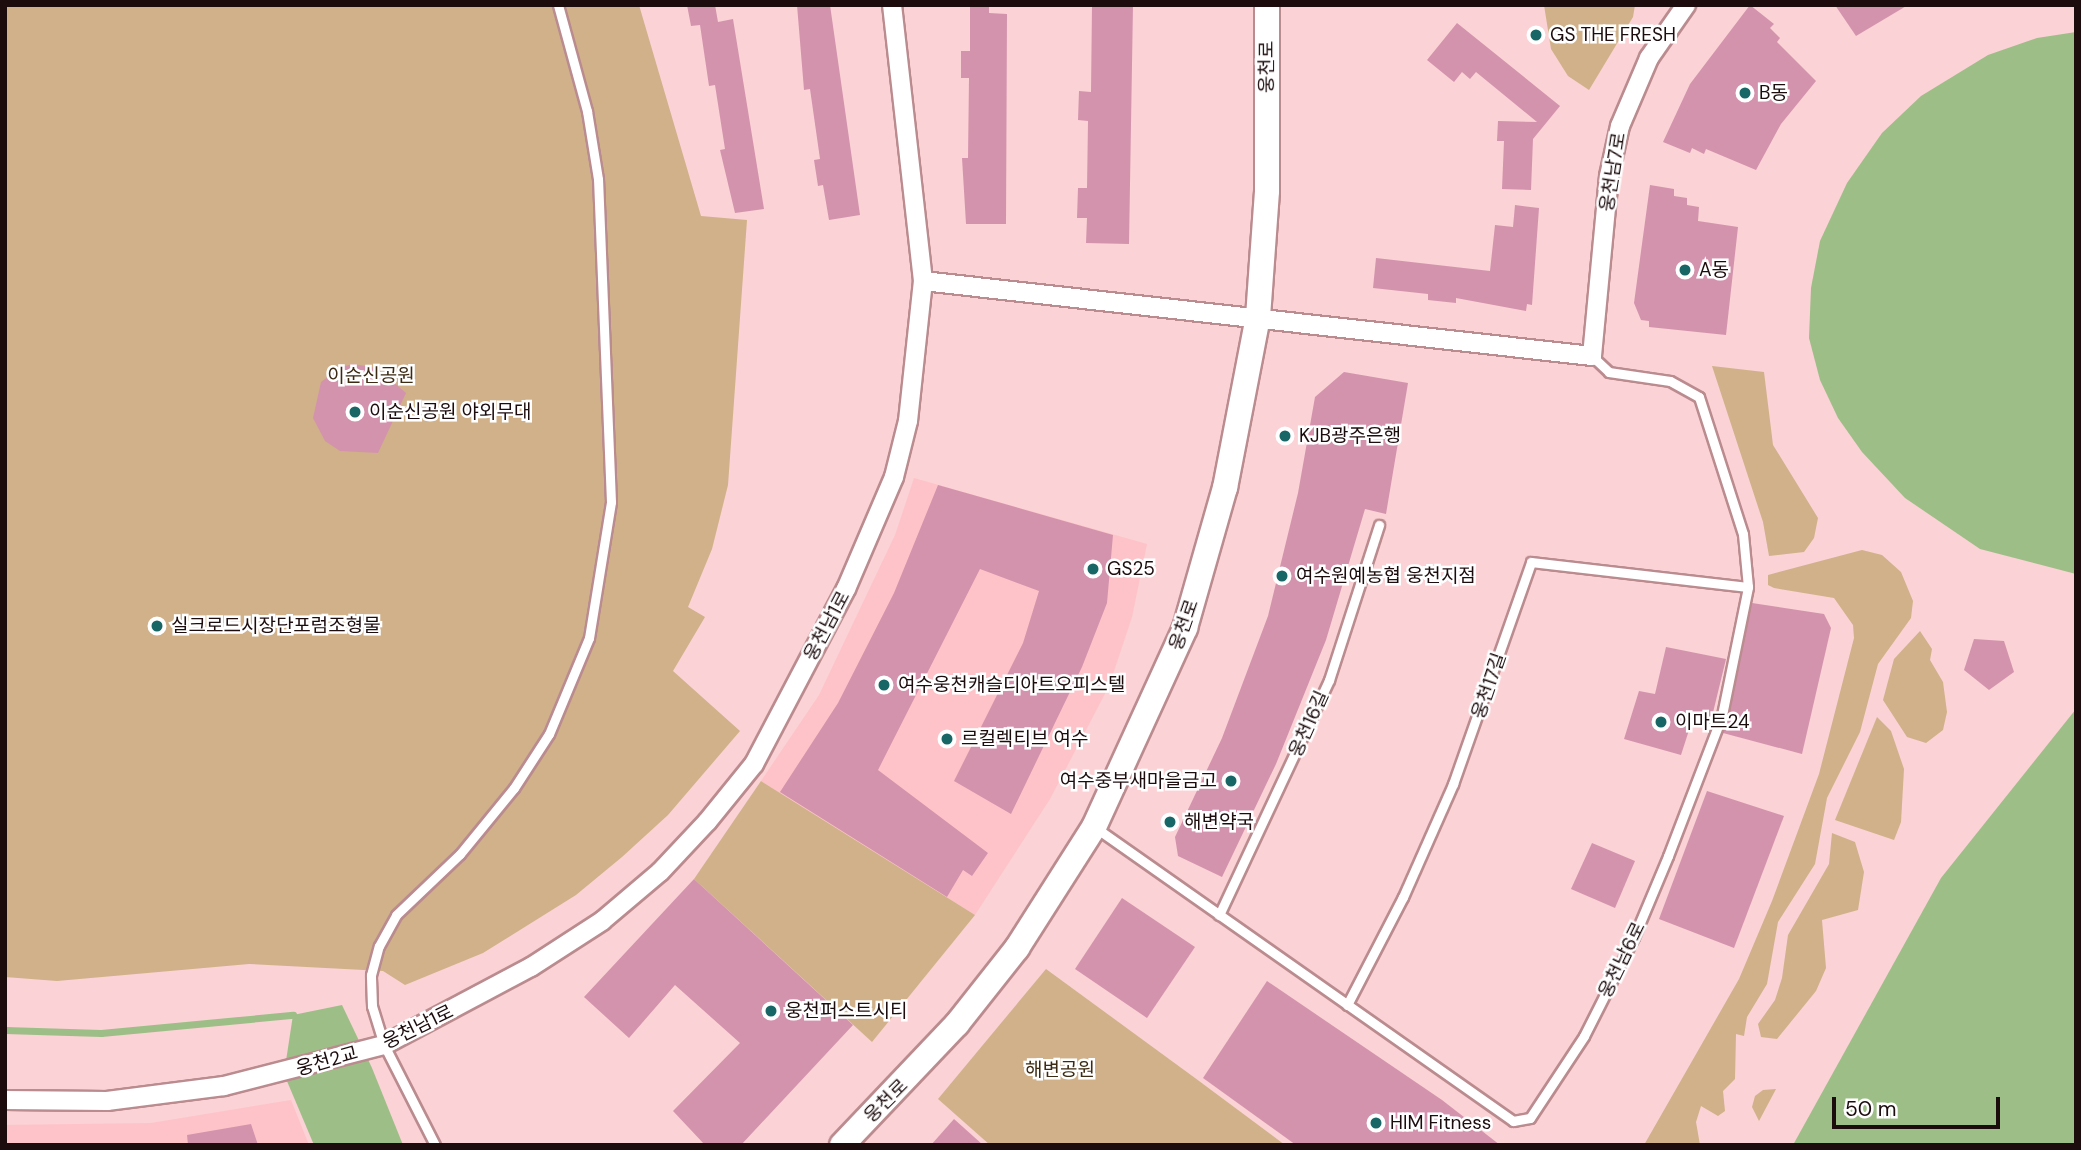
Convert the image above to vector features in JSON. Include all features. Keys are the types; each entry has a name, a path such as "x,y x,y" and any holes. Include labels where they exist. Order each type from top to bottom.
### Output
{"street":[{"name":"웅천남1로","path":"378,1047 531,967 602,921 660,872 754,764 846,589 894,477 915,374 923,281 892,5"},
{"name":"웅천로","path":"842,1145 957,1024 1017,948 1094,827 1185,628 1225,488 1258,317 1267,191 1267,5"},
{"name":"웅천남7로","path":"1592,356 1609,176 1620,126 1649,58 1686,5"},
{"path":"923,281 1592,356"},
{"name":"웅천2교","path":"5,1100 107,1101 284,1074 378,1047"}],"lane":[{"path":"435,1145 378,1047 371,975 379,946 396,915 460,854 514,788 549,734 589,638 602,574 611,502 598,179 587,111 558,5"},
{"name":"웅천남6로","path":"1094,827 1513,1121 1530,1118 1577,1047 1634,937 1722,715 1748,587 1743,534 1699,397 1670,381 1609,372 1592,356"},
{"name":"웅천16길","path":"1219,915 1329,680 1379,525"},
{"name":"웅천17길","path":"1347,1005 1403,897 1453,784 1531,562 1748,587"}],"shaded area":[{"path":"2076,32 2076,574 1980,549 1905,498 1862,452 1838,418 1820,380 1809,338 1811,288 1820,241 1847,183 1882,133 1921,96 1988,55 2037,38"},
{"path":"914,478 1147,544 1132,617 1109,686 1050,799 975,915 761,781 819,695 895,535"},
{"path":"2076,709 2076,1145 1793,1145 1941,878"},
{"path":"342,1005 372,1068 403,1145 314,1145 284,1074 293,1015"},
{"path":"291,1100 309,1145 5,1145 5,1125 151,1123"}],"green space":[{"name":"이순신공원","path":"5,5 639,5 701,216 747,220 728,485 712,549 688,607 705,617 673,671 740,731 668,815 622,857 576,895 483,953 405,985 383,971 249,964 57,981 5,977"},
{"path":"1544,5 1635,5 1633,17 1589,90 1568,76 1551,49"},
{"path":"1712,366 1764,372 1773,445 1818,518 1814,538 1804,552 1769,556 1763,522"},
{"path":"1862,550 1882,555 1901,572 1913,601 1911,618 1878,664 1860,732 1827,798 1815,864 1778,922 1767,984 1747,1017 1744,1036 1736,1034 1735,1079 1723,1091 1725,1111 1718,1116 1701,1106 1696,1122 1700,1145 1644,1145 1739,979 1772,901 1819,774 1854,638 1853,625 1834,598 1774,588 1768,585 1768,575"},
{"path":"1920,631 1932,649 1930,660 1943,682 1947,712 1943,730 1926,743 1907,737 1883,700 1894,659"},
{"path":"1877,717 1891,731 1904,769 1901,822 1894,840 1835,820"},
{"path":"761,781 975,915 872,1042 694,879"},
{"path":"1832,833 1855,842 1864,872 1858,910 1822,920 1826,968 1816,991 1777,1039 1761,1037 1758,1024 1775,1000 1782,978 1788,935 1829,864"},
{"name":"해변공원","path":"1046,969 1285,1145 990,1145 938,1099"},
{"path":"1776,1089 1759,1121 1752,1107 1755,1096 1763,1090"}],"building":[{"path":"687,5 715,5 718,22 733,19 764,209 735,213 720,150 725,149 715,85 709,86 700,25 691,26"},
{"path":"797,5 830,5 860,215 829,220 823,185 818,186 814,160 820,159 810,89 804,90"},
{"path":"970,5 989,5 989,13 1007,14 1006,224 966,224 962,158 968,158 969,78 961,78 961,51 970,51"},
{"path":"1092,5 1133,5 1129,244 1086,243 1087,218 1077,218 1078,188 1087,188 1088,121 1078,120 1079,91 1091,92"},
{"name":"B동","path":"1750,5 1774,24 1770,28 1780,38 1777,42 1816,81 1781,124 1756,170 1706,149 1704,154 1692,148 1690,153 1663,142 1690,84"},
{"path":"1835,5 1908,5 1856,36"},
{"path":"1457,23 1560,106 1533,139 1531,190 1502,189 1504,141 1497,141 1498,121 1537,122 1476,72 1470,79 1462,72 1454,82 1427,60"},
{"name":"A동","path":"1650,185 1674,189 1674,196 1687,198 1687,205 1699,207 1698,221 1738,227 1726,335 1649,327 1649,321 1641,320 1634,303"},
{"path":"1515,205 1539,208 1532,305 1527,304 1526,311 1456,298 1456,303 1428,300 1428,294 1373,288 1376,258 1490,271 1495,225 1513,227"},
{"name":"이순신공원 야외무대","path":"353,364 377,368 406,393 378,453 340,451 325,441 313,418 321,382 341,367"},
{"path":"1344,372 1408,383 1386,514 1365,509 1326,640 1276,764 1222,877 1178,856 1175,837 1222,738 1268,616 1298,493 1315,397"},
{"name":"여수웅천캐슬디아트오피스텔","path":"938,485 1113,535 1107,603 1082,667 1011,814 954,781 1023,643 1039,591 980,569 878,770 988,853 972,876 963,870 947,897 780,792 838,703 894,593"},
{"path":"1752,603 1824,614 1831,628 1802,754 1723,733"},
{"path":"1974,639 2004,641 2014,672 1989,690 1964,670"},
{"path":"1666,647 1726,659 1709,729 1691,724 1681,755 1624,739 1639,691 1655,694"},
{"path":"1707,791 1784,816 1734,948 1659,919"},
{"path":"1592,843 1635,861 1615,908 1571,889"},
{"name":"웅천퍼스트시티","path":"694,879 853,1025 741,1145 705,1145 673,1111 740,1043 675,985 629,1038 584,997"},
{"path":"1122,898 1195,947 1147,1018 1075,969"},
{"path":"1267,981 1442,1100 1500,1145 1296,1145 1203,1078"},
{"path":"954,1119 983,1145 931,1145"},
{"path":"251,1124 258,1145 188,1145 187,1135"}],"waterway":[{"path":"5,1030 101,1033 293,1015"}],"place":[{"name":"GS THE FRESH","path":"1536,35"},
{"name":"B동","path":"1745,93"},
{"name":"A동","path":"1685,270"},
{"name":"이순신공원 야외무대","path":"355,412"},
{"name":"KJB광주은행","path":"1285,436"},
{"name":"GS25","path":"1093,569"},
{"name":"여수원예농협 웅천지점","path":"1282,576"},
{"name":"실크로드시장단포럼조형물","path":"157,626"},
{"name":"여수웅천캐슬디아트오피스텔","path":"884,685"},
{"name":"이마트24","path":"1661,722"},
{"name":"르컬렉티브 여수","path":"947,739"},
{"name":"여수중부새마을금고","path":"1231,781"},
{"name":"해변약국","path":"1170,822"},
{"name":"웅천퍼스트시티","path":"771,1011"},
{"name":"HIM Fitness","path":"1376,1123"}]}
